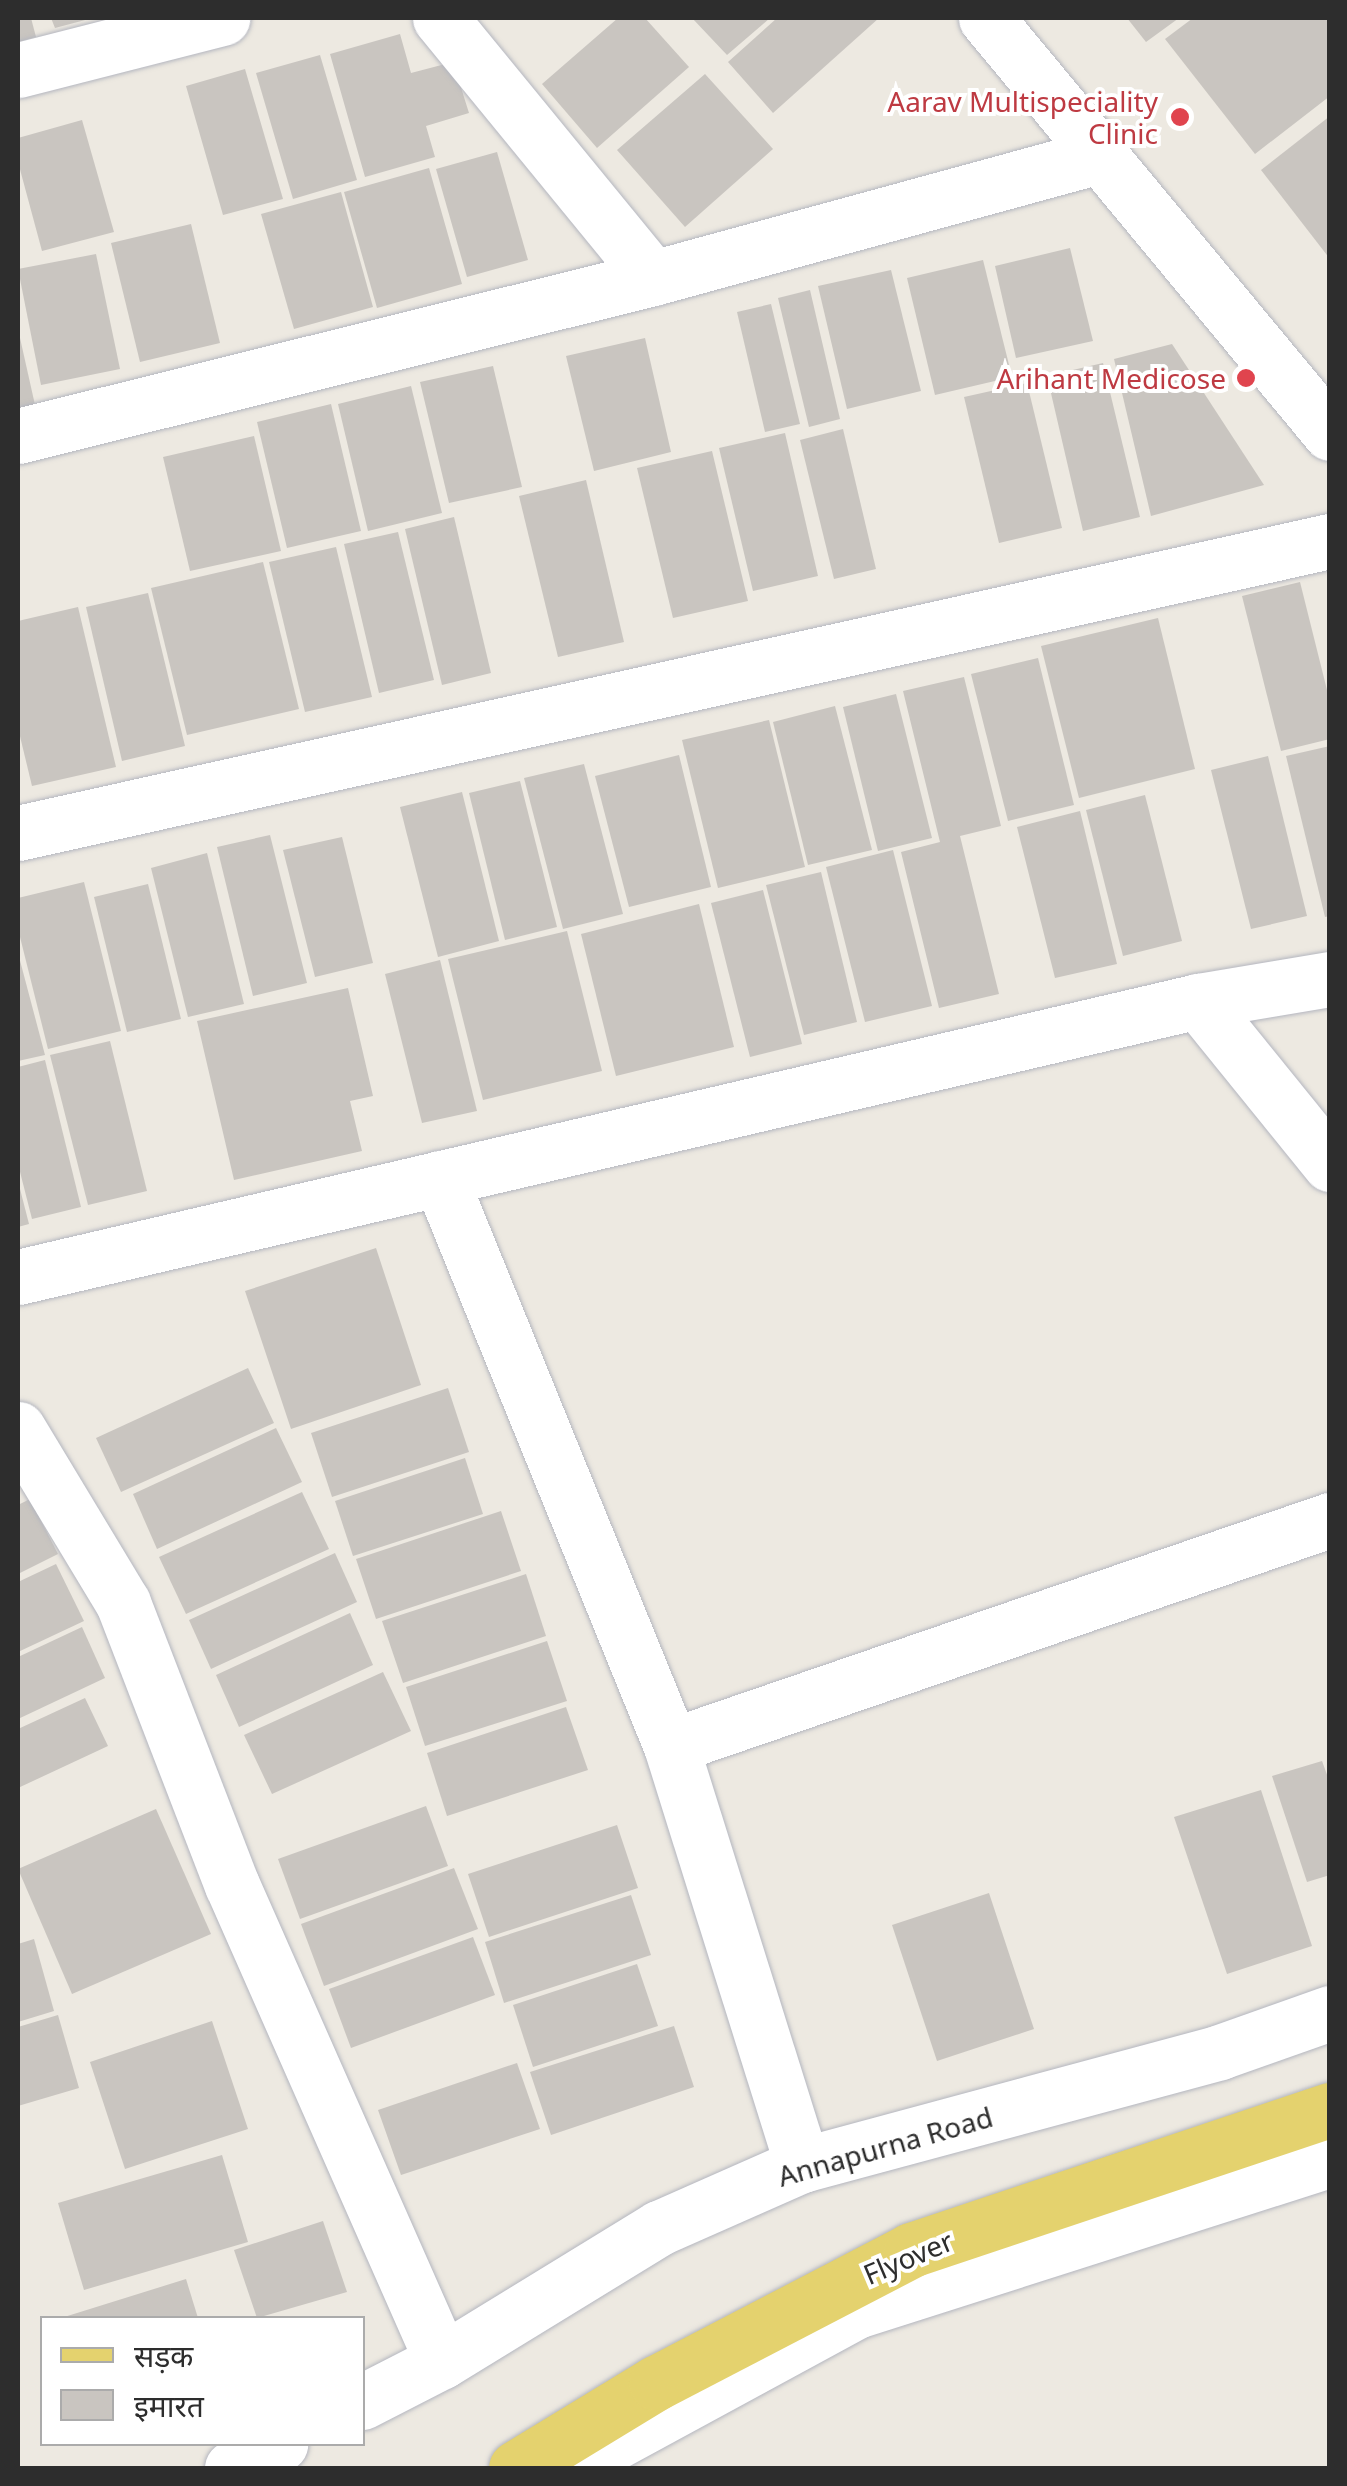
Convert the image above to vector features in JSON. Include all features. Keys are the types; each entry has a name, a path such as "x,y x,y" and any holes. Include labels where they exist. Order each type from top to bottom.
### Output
{"main road":[{"name":"Flyover","path":"516,2468 656,2384 911,2250 1330,2110"}],"street":[{"path":"18,70 222,18"},
{"path":"440,18 653,278"},
{"path":"986,18 1330,433"},
{"path":"18,436 653,278 1100,156"},
{"path":"18,833 1330,541"},
{"path":"18,1277 1198,1001 1330,979"},
{"path":"1198,1001 1330,1164"},
{"path":"440,1178 671,1746 802,2165"},
{"path":"18,1429 123,1603 232,1885 442,2361"},
{"path":"671,1746 1330,1520"},
{"name":"Annapurna Road","path":"365,2400 442,2361 659,2228 802,2165 1220,2052 1330,2013"},
{"path":"567,2468 856,2311 1330,2160"},
{"path":"232,2468 276,2446"}],"building":[{"path":"18,18 31,18 36,37 18,42"},
{"path":"51,18 88,18 89,19 55,28"},
{"path":"618,18 645,18 689,67 597,148 542,84"},
{"path":"692,18 770,18 727,55"},
{"path":"777,18 879,18 773,113 728,62"},
{"path":"1127,18 1179,18 1146,42"},
{"path":"1193,18 1330,18 1330,96 1255,154 1165,39"},
{"path":"400,34 411,73 453,62 469,113 426,126 435,157 365,177 330,54"},
{"path":"320,55 357,180 293,199 256,73"},
{"path":"245,69 283,199 223,215 186,86"},
{"path":"705,74 773,149 685,227 617,150"},
{"path":"1330,116 1330,259 1261,170"},
{"path":"82,120 114,232 42,251 18,162 18,138"},
{"path":"497,152 528,260 467,277 436,169"},
{"path":"429,168 462,284 377,308 344,192"},
{"path":"341,192 373,307 294,329 261,214"},
{"path":"191,224 220,343 140,362 111,243"},
{"path":"1070,248 1093,341 1016,358 995,266"},
{"path":"96,254 120,369 41,385 18,269"},
{"path":"983,260 1012,377 935,395 907,278"},
{"path":"891,270 921,391 847,409 818,286"},
{"path":"810,290 840,419 809,427 778,298"},
{"path":"771,304 800,424 765,432 737,312"},
{"path":"18,329 35,405 18,409"},
{"path":"645,338 671,452 594,471 566,356"},
{"path":"1172,344 1264,485 1151,516 1114,359"},
{"path":"1103,363 1140,517 1083,531 1047,376"},
{"path":"493,366 522,487 449,503 420,382"},
{"path":"1027,383 1062,528 999,543 964,397"},
{"path":"411,386 442,513 368,531 338,404"},
{"path":"331,404 361,531 287,548 257,422"},
{"path":"843,429 876,569 834,579 800,440"},
{"path":"785,433 818,576 753,591 719,448"},
{"path":"254,436 281,551 190,571 163,457"},
{"path":"712,451 748,601 673,618 637,468"},
{"path":"586,480 624,642 558,657 519,496"},
{"path":"454,517 491,673 442,685 405,529"},
{"path":"398,532 434,680 379,693 344,544"},
{"path":"336,547 372,697 305,712 269,562"},
{"path":"263,562 299,709 187,735 151,588"},
{"path":"1300,582 1330,702 1330,739 1281,751 1242,596"},
{"path":"148,593 185,746 122,761 86,607"},
{"path":"78,607 116,767 32,786 18,728 18,621"},
{"path":"1158,618 1195,769 1079,798 1041,646"},
{"path":"1038,658 1074,805 1008,821 971,674"},
{"path":"964,677 1001,826 960,836 999,994 939,1008 901,852 940,842 903,691"},
{"path":"896,694 932,838 878,851 843,707"},
{"path":"835,706 872,850 808,865 773,722"},
{"path":"769,720 805,867 718,888 682,740"},
{"path":"1330,746 1330,916 1325,917 1286,756"},
{"path":"679,755 711,887 629,907 595,776"},
{"path":"1268,756 1307,916 1251,929 1211,770"},
{"path":"584,764 623,914 563,929 524,778"},
{"path":"520,781 557,927 505,940 469,793"},
{"path":"462,792 499,941 438,957 400,807"},
{"path":"1145,795 1182,941 1123,956 1086,810"},
{"path":"1080,811 1117,964 1055,978 1017,827"},
{"path":"270,835 307,983 253,996 217,847"},
{"path":"342,837 373,963 315,977 283,850"},
{"path":"893,850 932,1006 865,1022 826,867"},
{"path":"207,853 244,1004 188,1017 151,868"},
{"path":"821,872 857,1022 804,1035 766,885"},
{"path":"84,882 121,1031 48,1049 18,929 18,898"},
{"path":"148,884 181,1019 127,1032 94,897"},
{"path":"763,890 802,1044 750,1057 711,903"},
{"path":"699,904 734,1047 616,1076 581,934"},
{"path":"567,931 602,1071 483,1100 448,959"},
{"path":"18,953 45,1055 18,1061"},
{"path":"440,960 477,1111 422,1123 385,974"},
{"path":"348,988 373,1096 350,1101 362,1151 234,1180 197,1021"},
{"path":"110,1041 147,1191 88,1205 50,1055"},
{"path":"45,1060 81,1207 32,1219 18,1164 18,1067"},
{"path":"18,1186 29,1224 18,1227"},
{"path":"376,1248 421,1385 291,1429 245,1291"},
{"path":"248,1368 274,1423 121,1492 96,1438"},
{"path":"448,1388 469,1452 332,1497 311,1433"},
{"path":"276,1428 302,1482 157,1549 133,1494"},
{"path":"465,1458 483,1514 353,1556 335,1501"},
{"path":"302,1492 329,1549 186,1614 159,1557"},
{"path":"30,1499 58,1554 18,1574 18,1505"},
{"path":"501,1511 521,1571 376,1619 356,1559"},
{"path":"335,1553 357,1602 211,1669 189,1620"},
{"path":"56,1564 84,1621 18,1652 18,1582"},
{"path":"526,1574 546,1636 403,1683 382,1621"},
{"path":"350,1613 373,1665 239,1727 216,1675"},
{"path":"82,1627 105,1678 18,1719 18,1657"},
{"path":"547,1641 567,1701 425,1746 406,1687"},
{"path":"383,1672 411,1731 272,1794 244,1735"},
{"path":"85,1698 108,1746 18,1788 18,1729"},
{"path":"566,1707 588,1770 447,1816 427,1753"},
{"path":"1322,1761 1330,1783 1330,1875 1307,1882 1272,1776"},
{"path":"1261,1790 1312,1946 1227,1974 1174,1817"},
{"path":"426,1806 448,1866 300,1919 278,1859"},
{"path":"156,1809 211,1934 72,1994 18,1869"},
{"path":"617,1825 638,1888 489,1937 468,1874"},
{"path":"454,1868 478,1929 324,1986 301,1924"},
{"path":"989,1893 1034,2029 937,2061 892,1925"},
{"path":"631,1895 651,1955 504,2003 485,1942"},
{"path":"473,1937 495,1995 351,2048 329,1989"},
{"path":"34,1939 54,2011 18,2022 18,1944"},
{"path":"637,1964 658,2026 533,2067 513,2005"},
{"path":"58,2015 79,2088 18,2106 18,2027"},
{"path":"212,2021 248,2129 125,2169 90,2062"},
{"path":"674,2026 694,2087 551,2135 530,2072"},
{"path":"517,2063 540,2129 401,2175 378,2110"},
{"path":"222,2155 248,2242 84,2290 58,2203"},
{"path":"323,2221 347,2292 256,2316 234,2250"},
{"path":"186,2279 197,2316 67,2316"}],"place":[{"name":"Aarav Multispeciality Clinic","path":"1180,117"},
{"name":"Arihant Medicose","path":"1246,378"}]}
